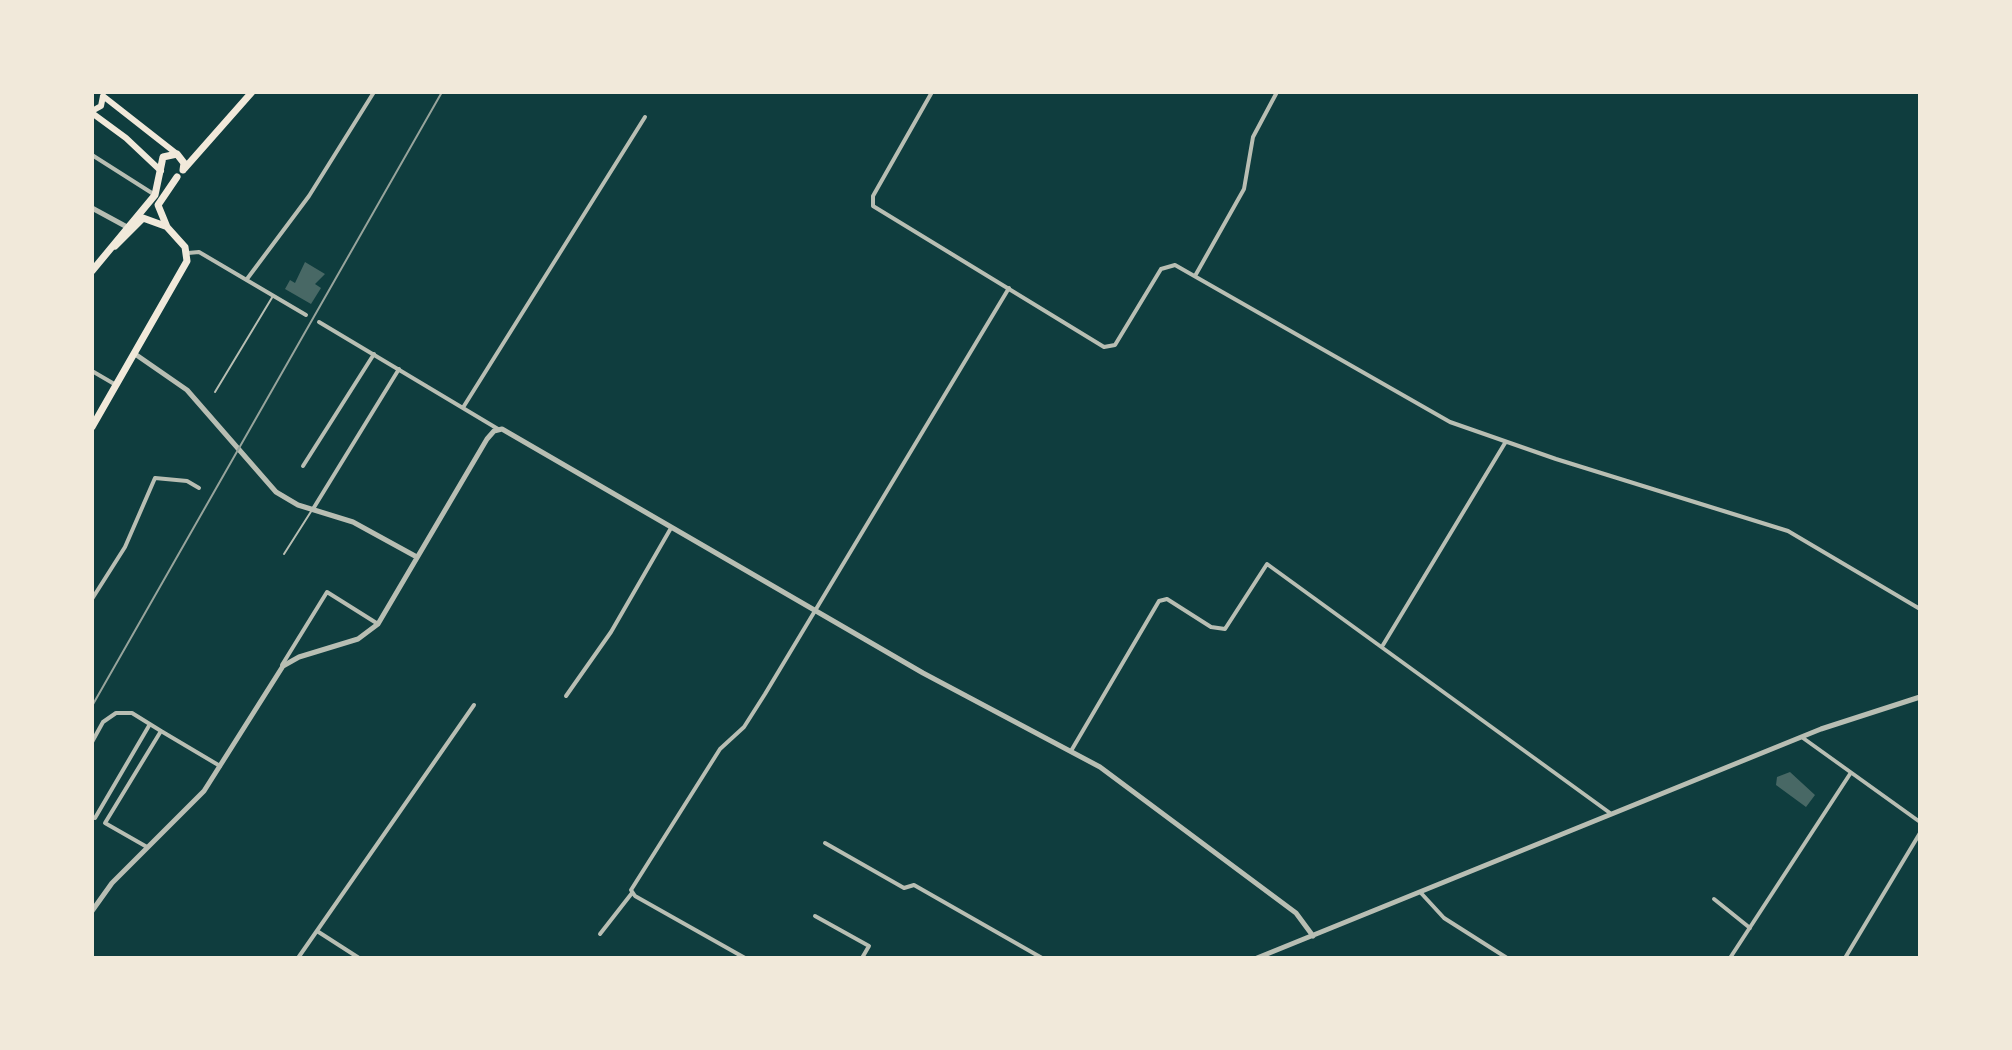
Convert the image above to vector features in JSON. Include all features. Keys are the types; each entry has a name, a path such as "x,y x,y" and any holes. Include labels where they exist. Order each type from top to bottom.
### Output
{"main road":[{"path":"92,427 174,287 188,253 167,227 158,205 177,177 252,92"},
{"path":"102,94 178,155 183,170"},
{"path":"102,94 101,106 92,112 166,176 177,177"},
{"path":"112,248 155,195 163,157 205,146"},
{"path":"92,271 143,218 167,227"}],"street":[{"path":"247,279 317,185 374,92"},
{"path":"932,92 873,196 873,206 1110,348 1161,269 1175,265 1335,360 1450,422 1505,443 1788,531 1920,609"},
{"path":"1195,276 1244,189 1253,137 1277,92"},
{"path":"464,406 645,117"},
{"path":"92,155 155,195"},
{"path":"92,208 127,227"},
{"path":"188,253 199,252 306,315"},
{"path":"600,934 632,893 720,749 750,717 1009,288"},
{"path":"319,322 498,429 508,430 946,686 1110,774 1296,913 1313,936"},
{"path":"135,354 180,384 276,492 313,509 353,522 415,556"},
{"path":"303,466 374,354"},
{"path":"313,509 399,369"},
{"path":"92,371 116,385"},
{"path":"279,671 292,660 358,639 378,624 415,556 487,439 498,429"},
{"path":"1383,645 1505,443"},
{"path":"92,599 125,547 155,478 187,481 199,488"},
{"path":"566,696 611,632 672,526"},
{"path":"1071,751 1163,598 1211,627 1225,629 1263,568 1272,565 1610,813"},
{"path":"92,911 112,883 197,799 327,592 378,624"},
{"path":"1257,958 1610,813 1803,738 1920,697"},
{"path":"298,958 474,705"},
{"path":"92,742 103,722 116,713 132,713 220,766"},
{"path":"149,848 93,818 150,724"},
{"path":"105,823 161,731"},
{"path":"1803,738 1920,822"},
{"path":"1730,958 1850,774"},
{"path":"1845,958 1920,833"},
{"path":"825,843 904,888 914,885 1042,958"},
{"path":"632,893 745,958"},
{"path":"1421,893 1444,918 1507,958"},
{"path":"1714,899 1750,928"},
{"path":"815,916 869,946 862,958"},
{"path":"317,931 359,958"}],"lane":[{"path":"215,392 274,295"},
{"path":"284,554 313,509"}],"building":[{"path":"305,262 325,274 315,284 321,288 311,304 285,289 290,280 295,283"},
{"path":"1790,772 1815,795 1806,807 1776,785 1777,777"}],"railway":[{"path":"92,706 442,92"}]}
